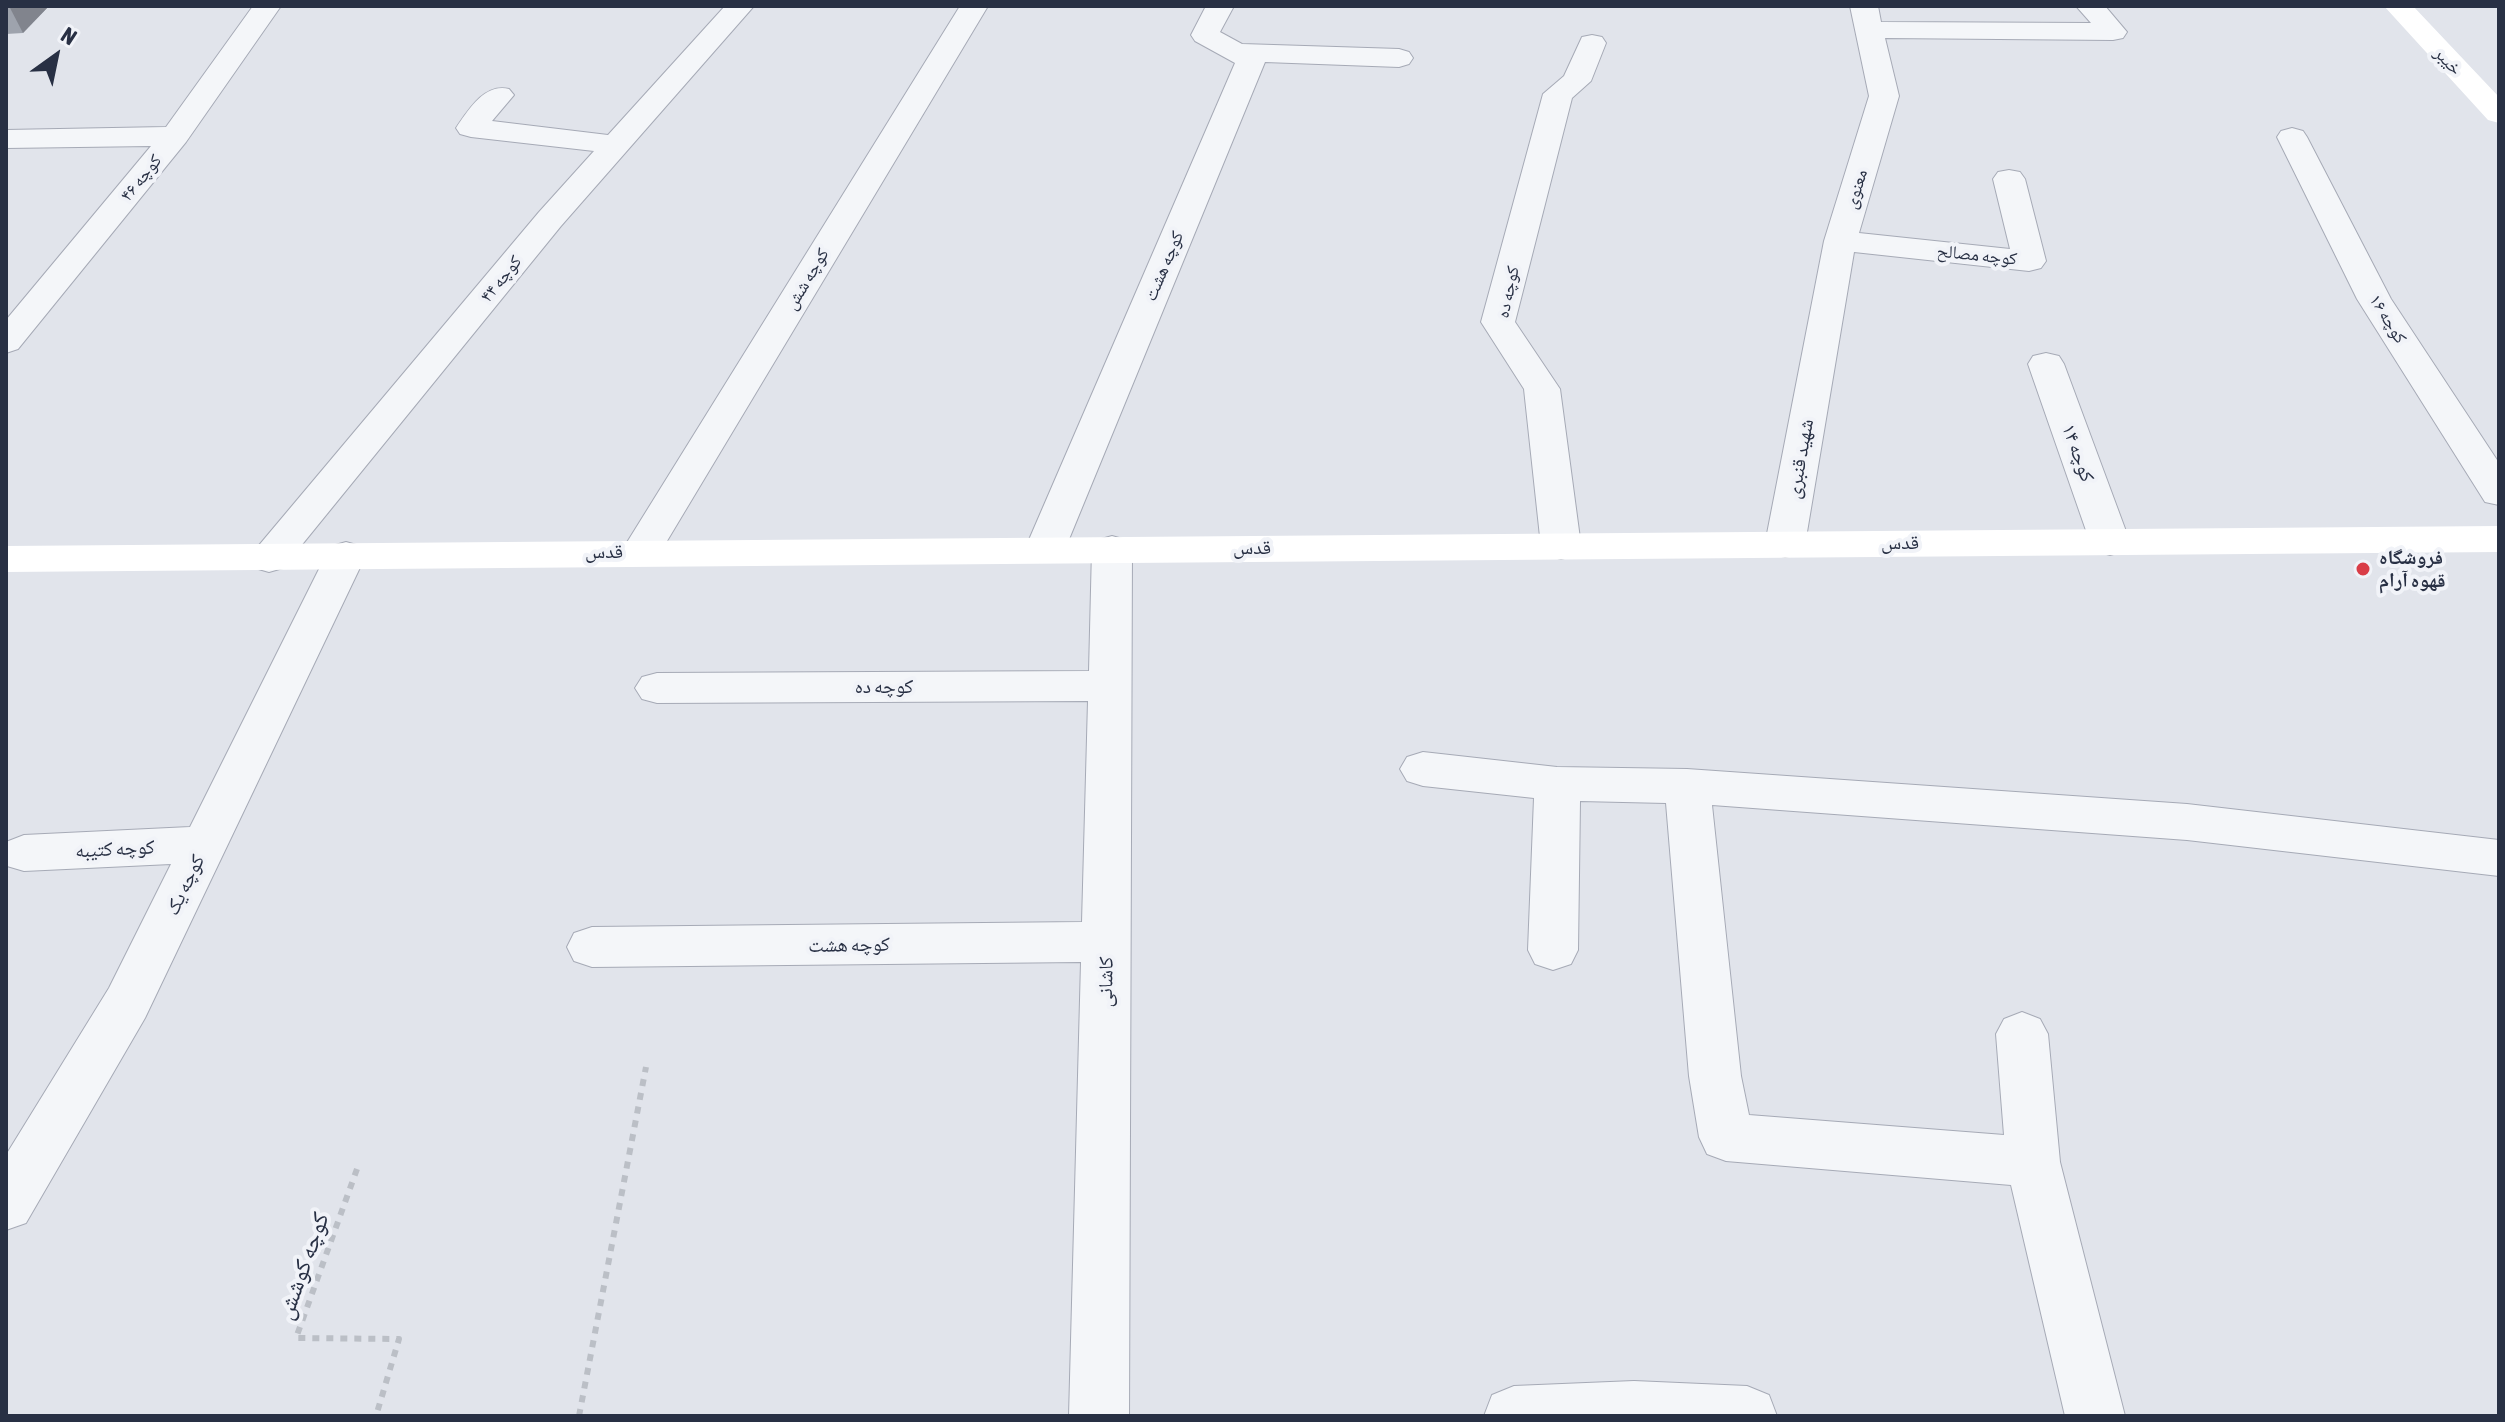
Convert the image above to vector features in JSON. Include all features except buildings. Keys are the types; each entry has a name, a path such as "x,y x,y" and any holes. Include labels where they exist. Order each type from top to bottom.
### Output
{"street":[{"name":"کوچه ۴۶","path":"6,342 175,136 267,6"},
{"name":"کوچه ۴۴","path":"269,559 550,219 740,6"},
{"name":"کوچه شش","path":"641,552 974,6"},
{"path":"1220,6 1205,35 1237,52 1399,58"},
{"path":"1866,18 2113,32 2090,6"},
{"name":"خیبر","path":"2398,6 2497,109"},
{"name":"معنوی","path":"1816,374 1840,241 1884,96 1866,18"},
{"name":"کوچه ده","path":"1561,546 1542,389 1498,322 1558,94 1577,81 1592,43"},
{"name":"کوچه هشت","path":"1045,549 1251,60 1237,52"},
{"path":"499,95 471,128 616,145"},
{"path":"6,139 175,136"},
{"name":"کوچه ۱۶","path":"2292,137 2374,299 2499,493"},
{"name":"کوچه مصالح","path":"1840,241 2029,261 2009,179"},
{"name":"کوچه ۱۴","path":"2046,364 2110,542"},
{"name":"شهید قنبری","path":"1785,544 1816,374"},
{"name":"قدس","path":"6,559 2499,539"},
{"name":"کاشانی","path":"1099,1416 1112,549"},
{"name":"کوچه یک","path":"6,1205 127,1003 346,555"},
{"name":"کوچه ده","path":"657,688 1110,686"},
{"path":"1423,769 1557,784 1687,786 2187,822 2499,858"},
{"path":"1553,950 1557,784"},
{"path":"1687,786 1715,1076 1726,1137 2033,1162"},
{"name":"کوچه کتیبه","path":"24,853 205,844"},
{"name":"کوچه هشت","path":"592,947 1107,942"},
{"path":"2022,1034 2033,1162 2095,1416"},
{"path":"1514,1416 1634,1411 1747,1416"}],"path":[{"path":"579,1416 646,1067"},
{"name":"کوچه کوشش","path":"357,1169 296,1338 399,1339 376,1416"}],"place":[{"name":"فروشگاه قهوه آرام","path":"2363,569"}]}
